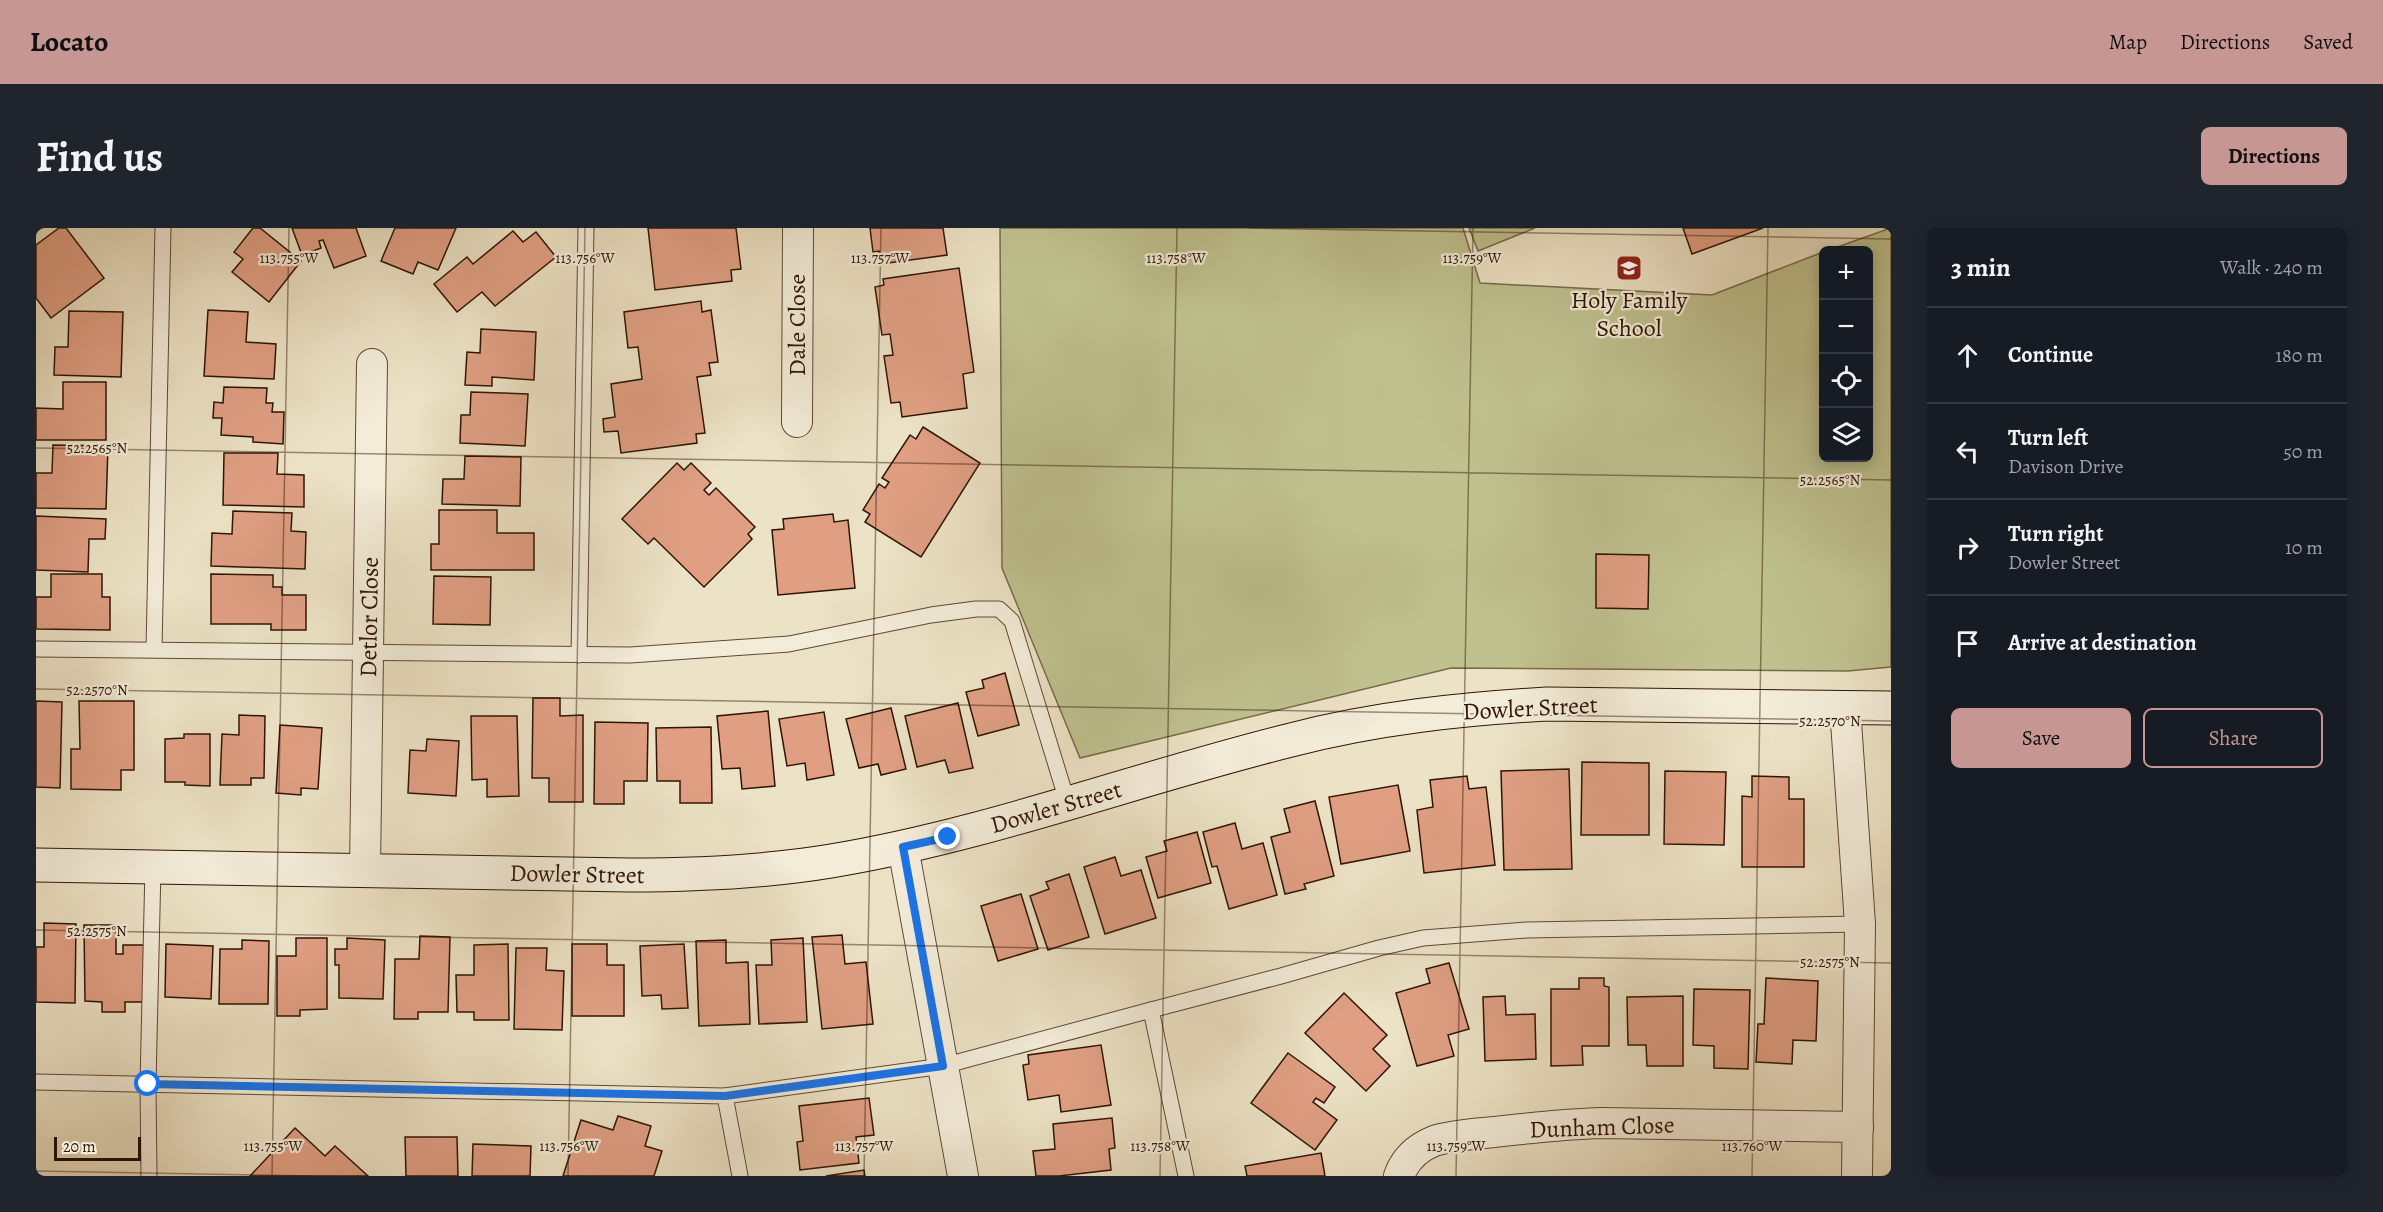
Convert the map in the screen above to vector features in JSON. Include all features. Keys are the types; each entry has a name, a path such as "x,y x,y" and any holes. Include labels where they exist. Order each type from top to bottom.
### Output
{"street":[{"name":"Dale Close","path":"797,422 798,228"},
{"name":"Detlor Close","path":"365,870 372,364"},
{"name":"Dowler Street","path":"36,865 677,875 807,864 903,847 986,827 1293,739 1413,716 1547,704 1891,708"},
{"path":"1845,707 1860,924 1857,1176"},
{"path":"903,847 963,1176"},
{"name":"Dunham Close","path":"1398,1176 1409,1156 1433,1142 1466,1135 1568,1124 1858,1127"}],"lane":[{"path":"154,649 163,228"},
{"path":"579,655 586,228"},
{"path":"36,649 630,655 789,644 930,615 976,609 999,609 1012,621 1068,804"},
{"path":"149,1176 148,1084 153,867"},
{"path":"36,1083 725,1096 943,1066 1423,938 1527,930 1860,924"},
{"path":"1151,1010 1186,1176"},
{"path":"725,1096 740,1176"}],"green space":[{"path":"1000,228 1463,228 1480,283 1712,295 1819,254 1819,462 1873,462 1873,246 1840,246 1891,228 1891,667 1848,671 1451,668 1080,758 1002,568"},
{"path":"1469,228 1535,228 1478,251"}],"building":[{"path":"59,228 66,228 104,278 51,318 36,298 36,245"},
{"path":"253,228 260,228 301,261 269,302 232,272 243,259 234,252"},
{"path":"292,228 356,228 366,256 334,268 323,240 319,241 321,248 302,255"},
{"path":"395,228 456,228 438,270 418,262 413,274 381,261"},
{"path":"648,228 736,228 741,269 731,270 732,281 655,290"},
{"path":"870,228 943,228 947,255 881,264 879,251 873,252"},
{"path":"1683,228 1763,228 1692,254"},
{"path":"513,231 523,242 536,232 556,257 495,306 482,292 457,312 434,284 467,257 473,264"},
{"path":"959,268 974,372 963,374 967,408 902,417 900,402 891,403 884,356 893,355 890,334 882,335 875,287 884,285 883,279"},
{"path":"701,301 702,312 711,310 718,362 709,363 711,375 697,377 705,433 696,434 697,443 621,453 618,431 604,432 603,419 615,417 611,384 642,379 638,347 628,348 624,312"},
{"path":"208,310 248,312 246,342 276,344 274,379 204,376"},
{"path":"69,311 123,312 121,377 54,375 55,347 68,347"},
{"path":"481,329 536,332 534,380 492,377 492,386 465,385 467,352 480,353"},
{"path":"63,382 106,382 106,440 36,440 36,408 63,409"},
{"path":"224,387 267,388 266,403 273,403 272,412 284,412 283,444 253,442 253,437 221,435 222,418 213,418 214,402 223,403"},
{"path":"471,392 528,394 525,446 460,443 461,415 470,415"},
{"path":"923,427 980,463 921,557 865,522 870,514 863,510 879,484 885,488 889,482 882,478 910,435 916,439"},
{"path":"53,445 108,446 106,509 36,508 36,473 52,473"},
{"path":"224,453 278,453 277,474 304,475 304,507 223,505"},
{"path":"465,456 521,457 520,506 442,504 443,479 464,479"},
{"path":"677,463 684,470 691,463 711,483 704,490 709,495 716,488 755,527 748,534 752,539 704,587 654,538 648,544 622,519"},
{"path":"439,510 497,510 497,533 534,533 534,570 431,570 431,544 439,544"},
{"path":"233,511 292,513 291,531 306,532 305,569 211,566 212,533 232,534"},
{"path":"833,514 834,522 848,520 855,588 778,595 772,530 784,529 783,519"},
{"path":"36,516 106,519 105,539 89,539 88,572 36,570"},
{"path":"1596,554 1649,555 1648,609 1596,608"},
{"path":"51,574 102,574 102,597 110,597 110,630 36,629 36,597 51,597"},
{"path":"211,574 273,575 273,587 282,587 282,595 306,595 306,630 271,630 271,624 211,624"},
{"path":"434,576 491,577 490,625 433,624"},
{"path":"1005,673 1019,725 978,736 966,692 984,688 982,680"},
{"path":"533,698 560,698 560,716 583,715 583,802 549,802 549,778 532,778"},
{"path":"36,701 62,702 60,788 36,787"},
{"path":"79,701 134,701 134,770 121,770 121,790 71,789 71,749 80,749"},
{"path":"958,703 973,768 949,773 945,760 917,767 905,716"},
{"path":"891,708 906,769 881,775 878,764 859,768 846,719"},
{"path":"768,711 775,786 742,789 740,768 722,769 717,716"},
{"path":"824,712 834,775 807,780 805,763 787,766 779,719"},
{"path":"239,715 265,716 264,778 251,778 251,785 220,785 222,734 239,735"},
{"path":"471,716 517,716 519,796 487,797 487,779 472,780"},
{"path":"595,722 648,723 647,781 624,781 624,804 594,804"},
{"path":"280,725 322,728 318,789 301,788 301,795 276,793"},
{"path":"711,727 712,803 680,803 680,781 657,781 656,728"},
{"path":"184,734 210,734 210,786 165,782 165,739 184,738"},
{"path":"427,739 459,741 456,796 408,793 410,750 426,751"},
{"path":"1582,762 1649,763 1649,835 1581,835"},
{"path":"1569,769 1572,869 1504,870 1501,771"},
{"path":"1665,771 1726,772 1724,845 1664,844"},
{"path":"1467,776 1469,789 1486,787 1495,865 1424,873 1417,810 1433,807 1430,780"},
{"path":"1752,776 1789,777 1789,799 1804,799 1804,867 1742,867 1742,796 1752,797"},
{"path":"1398,785 1410,851 1341,864 1329,797"},
{"path":"1315,801 1334,876 1304,884 1306,889 1285,894 1271,837 1290,832 1284,809"},
{"path":"1235,823 1242,849 1263,843 1277,895 1229,909 1217,866 1212,867 1203,832"},
{"path":"1197,832 1211,883 1158,898 1146,857 1167,851 1164,841"},
{"path":"1115,857 1121,876 1141,870 1156,918 1105,934 1084,867"},
{"path":"1069,874 1089,937 1048,950 1030,896 1049,889 1046,882"},
{"path":"1021,894 1038,949 998,961 981,906"},
{"path":"44,923 76,924 75,1003 36,1002 36,947 44,947"},
{"path":"84,925 116,925 116,954 123,954 123,945 147,945 147,1002 125,1002 125,1012 102,1012 102,1002 85,1001"},
{"path":"842,935 845,964 866,962 873,1024 822,1029 812,937"},
{"path":"420,936 450,937 448,1012 418,1012 418,1019 394,1019 395,959 419,959"},
{"path":"296,938 327,938 327,1009 300,1010 300,1016 277,1016 277,956 296,956"},
{"path":"347,938 385,940 383,999 339,998 339,965 335,965 335,949 347,949"},
{"path":"803,938 807,1022 759,1024 756,965 772,965 771,940"},
{"path":"242,940 269,941 268,1004 219,1004 220,949 242,949"},
{"path":"726,940 726,963 748,962 750,1024 699,1026 696,941"},
{"path":"166,944 213,946 211,999 165,997"},
{"path":"508,944 509,1020 474,1020 474,1012 457,1012 456,975 474,975 474,945"},
{"path":"572,944 607,944 607,965 624,965 624,1016 572,1016"},
{"path":"684,944 688,1008 662,1009 661,995 642,996 640,946"},
{"path":"516,948 547,948 546,970 564,971 562,1030 514,1029"},
{"path":"1449,963 1469,1029 1448,1035 1454,1056 1417,1066 1396,993 1430,983 1426,969"},
{"path":"1579,978 1604,978 1604,986 1609,987 1609,1046 1582,1046 1583,1065 1551,1066 1551,989 1579,989"},
{"path":"1766,978 1818,981 1816,1041 1793,1040 1792,1064 1756,1062 1758,1024 1764,1024"},
{"path":"1694,989 1750,990 1748,1069 1714,1068 1714,1046 1693,1045"},
{"path":"1344,993 1387,1035 1373,1049 1390,1066 1366,1091 1305,1033"},
{"path":"1505,996 1506,1015 1535,1014 1536,1059 1485,1061 1483,997"},
{"path":"1683,996 1683,1066 1647,1066 1646,1045 1628,1045 1627,997"},
{"path":"1101,1045 1111,1105 1061,1112 1059,1095 1028,1100 1023,1065 1029,1064 1028,1055"},
{"path":"1288,1053 1335,1087 1324,1103 1316,1098 1313,1102 1337,1120 1315,1150 1251,1103"},
{"path":"869,1098 874,1135 856,1137 859,1163 800,1170 797,1142 803,1141 799,1106"},
{"path":"618,1116 651,1126 645,1146 662,1151 654,1176 563,1176 581,1120 613,1130"},
{"path":"1112,1118 1115,1148 1109,1149 1111,1170 1059,1176 1036,1176 1033,1151 1055,1149 1053,1124"},
{"path":"295,1128 325,1156 335,1146 368,1176 250,1176"},
{"path":"405,1137 457,1137 458,1176 406,1176"},
{"path":"473,1144 531,1146 530,1176 472,1176"},
{"path":"1321,1153 1325,1176 1247,1176 1245,1166"},
{"path":"864,1170 865,1176 826,1176"}],"place":[{"name":"Holy Family School","path":"1629,268"}],"route":[{"path":"148,1084 725,1096 943,1066 903,847 948,837"}]}
